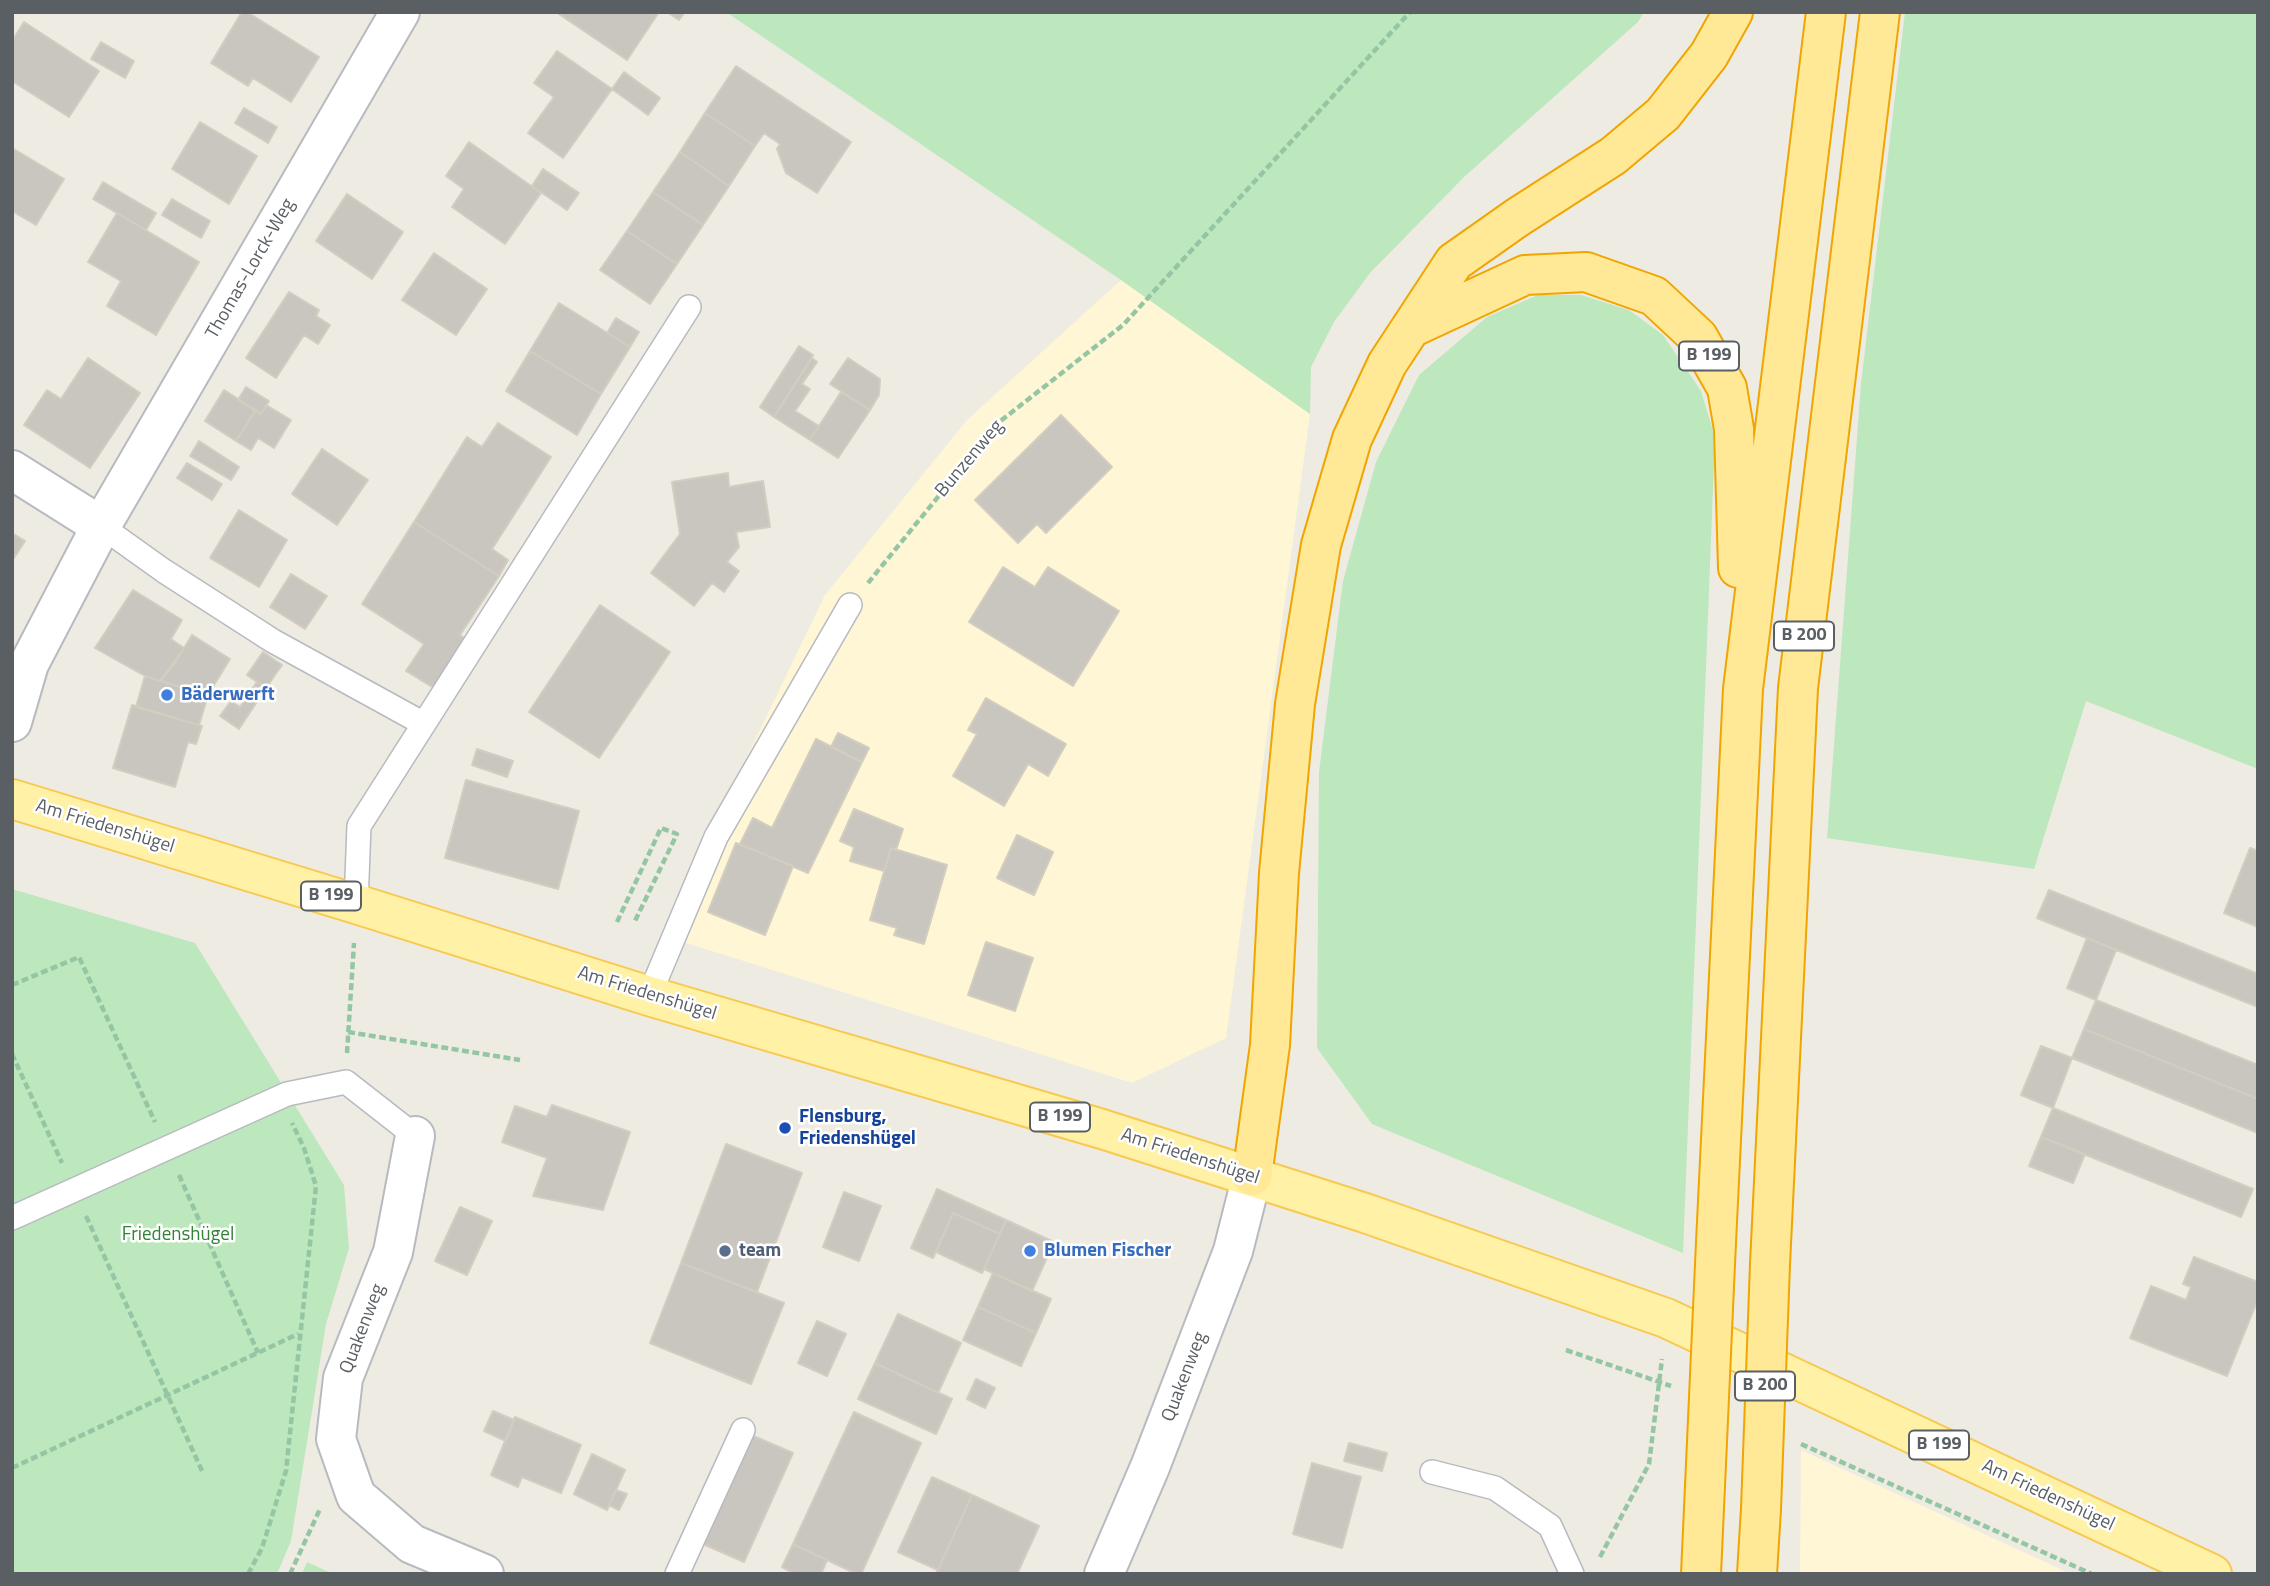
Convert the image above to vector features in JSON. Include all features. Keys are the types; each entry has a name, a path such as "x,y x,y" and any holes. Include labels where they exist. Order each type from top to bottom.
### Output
{"highway":[{"path":"1413,327 1454,262 1613,156 1664,114 1709,55 1733,12"},
{"name":"B 200","path":"1742,690 1826,12"},
{"name":"B 200","path":"1757,1574 1798,688 1880,12"},
{"name":"B 199","path":"1252,1176 1270,1045 1279,873 1295,704 1321,545 1352,439 1387,364 1413,327 1525,275 1586,272 1654,296 1698,337 1727,388 1734,429 1742,690 1701,1574"}],"main road":[{"name":"Am Friedenshügel","path":"12,799 649,996 1102,1129 1252,1176 1666,1318 2212,1574"}],"street":[{"name":"Thomas-Lorck-Weg","path":"12,722 29,664 101,526 400,12"},
{"path":"12,470 101,526"},
{"name":"Quakenweg","path":"415,1136 393,1252 343,1378 336,1439 356,1496 412,1544 484,1574"},
{"name":"Quakenweg","path":"1104,1574 1150,1467 1233,1251 1252,1176"}],"lane":[{"path":"356,904 359,826 689,307"},
{"path":"101,526 164,571 273,641 424,724"},
{"path":"649,996 716,836 850,605"},
{"path":"12,1218 287,1094 346,1082 415,1136"},
{"path":"677,1574 743,1430"},
{"path":"1432,1472 1495,1488 1550,1526 1572,1574"}],"path":[{"name":"Bunzenweg","path":"850,605 998,422 1123,325 1410,12"},
{"path":"617,922 661,828 677,834 635,921"},
{"path":"346,1082 356,904"},
{"path":"348,1032 520,1060"},
{"path":"12,1054 203,1473"},
{"path":"248,1574 262,1548 286,1471 316,1186 304,1148 279,1098"},
{"path":"1597,1562 1648,1464 1666,1318"},
{"path":"12,1468 299,1334"},
{"path":"1566,1350 1672,1386"},
{"path":"1799,1443 2092,1574"},
{"path":"290,1574 324,1500 350,1479"}],"shaded area":[{"path":"1121,280 1310,414 1226,1038 1132,1083 661,935 825,595 967,420"},
{"path":"1801,1450 2071,1574 1800,1574"}],"green space":[{"path":"726,12 1644,12 1638,22 1464,177 1370,273 1334,322 1311,367 1310,414 1121,280"},
{"path":"1905,12 2258,12 2258,769 2086,701 2034,869 1827,838 1861,384"},
{"path":"1538,295 1581,295 1629,310 1663,335 1701,391 1715,437 1683,1253 1372,1124 1317,1048 1319,772 1343,581 1376,462 1419,375 1487,317"},
{"name":"Friedenshügel","path":"12,889 195,943 344,1185 349,1248 326,1324 291,1541 277,1574 12,1574"},
{"path":"307,1562 333,1574 302,1574"}],"building":[{"path":"242,12 247,12 319,57 291,102 253,78 248,86 211,63"},
{"path":"556,12 659,12 627,60"},
{"path":"667,12 685,12 679,20"},
{"path":"24,22 99,71 69,117 12,81 12,41"},
{"path":"101,42 134,61 125,78 91,59"},
{"path":"557,51 612,89 563,158 528,133 554,97 534,83"},
{"path":"736,66 851,142 817,193 786,173 777,149 780,144 764,133 755,146 705,113"},
{"path":"624,72 660,98 648,115 612,89"},
{"path":"244,108 277,127 268,143 235,123"},
{"path":"705,113 755,146 729,186 680,152"},
{"path":"200,122 257,156 229,204 172,169"},
{"path":"469,142 541,193 505,244 452,207 464,189 446,176"},
{"path":"12,148 64,179 36,225 12,211"},
{"path":"680,152 729,186 703,225 653,192"},
{"path":"543,169 579,193 567,210 532,186"},
{"path":"103,182 156,213 146,230 93,199"},
{"path":"653,192 703,225 677,264 627,231"},
{"path":"347,194 403,232 372,279 316,241"},
{"path":"172,199 210,221 201,238 162,215"},
{"path":"117,213 199,262 156,335 107,306 121,281 88,262"},
{"path":"627,231 677,264 650,304 600,270"},
{"path":"434,253 487,289 456,335 402,300"},
{"path":"289,292 319,310 316,316 330,325 318,344 304,335 276,378 246,358"},
{"path":"559,303 630,347 601,394 530,351"},
{"path":"616,318 639,332 630,347 607,333"},
{"path":"799,346 813,355 774,417 760,407"},
{"path":"530,351 601,394 577,435 506,391"},
{"path":"88,358 140,393 90,468 24,425 47,390 61,399"},
{"path":"812,358 817,362 802,384 810,389 795,411 819,426 810,440 774,417"},
{"path":"848,358 880,379 879,395 870,410 830,384"},
{"path":"246,387 269,401 261,414 238,400"},
{"path":"224,390 256,410 236,441 205,421"},
{"path":"841,392 870,410 838,458 810,440"},
{"path":"266,405 291,420 274,448 258,438 251,450 236,441 256,410 261,414"},
{"path":"1061,415 1112,467 1046,533 1037,524 1018,543 975,500"},
{"path":"498,423 551,457 492,549 508,560 499,576 414,522 467,437 482,447"},
{"path":"199,441 239,467 231,480 190,456"},
{"path":"322,449 368,480 337,525 292,494"},
{"path":"187,463 222,484 212,500 177,478"},
{"path":"728,473 729,487 763,481 770,527 736,532 739,547 727,562 739,571 724,592 712,583 694,606 651,573 680,534 672,482"},
{"path":"239,510 287,540 259,587 210,558"},
{"path":"414,522 499,576 460,635 465,639 434,688 406,671 424,644 362,604"},
{"path":"12,533 25,541 12,561"},
{"path":"1003,567 1035,587 1048,567 1119,611 1073,686 969,622"},
{"path":"291,574 327,596 305,629 270,607"},
{"path":"133,590 182,620 171,639 184,648 160,681 145,676 95,648"},
{"path":"600,605 670,652 599,758 529,712"},
{"path":"192,635 230,659 208,695 160,681"},
{"path":"263,652 282,665 266,688 247,675"},
{"path":"145,676 208,695 199,725 136,707"},
{"path":"257,682 266,688 239,729 220,716 231,701 240,707"},
{"path":"986,698 1066,744 1048,776 1028,764 1004,806 953,776 977,734 968,730"},
{"path":"132,705 202,726 196,744 188,742 175,787 113,768"},
{"path":"838,733 869,748 862,762 831,747"},
{"path":"816,739 862,762 808,873 740,844 753,818 772,828"},
{"path":"477,749 513,761 507,777 472,765"},
{"path":"466,780 579,811 558,889 445,858"},
{"path":"854,809 903,829 896,850 891,848 884,871 850,861 854,847 840,841"},
{"path":"1017,835 1053,852 1034,895 997,878"},
{"path":"736,843 793,866 765,935 708,912"},
{"path":"891,848 947,865 924,944 894,935 897,928 870,920"},
{"path":"2250,848 2258,851 2258,931 2256,926 2224,913"},
{"path":"2049,890 2258,974 2258,1007 2037,918"},
{"path":"2087,938 2116,950 2096,1000 2067,988"},
{"path":"986,942 1033,958 1015,1011 968,995"},
{"path":"2096,1000 2258,1065 2258,1099 2084,1029"},
{"path":"2084,1029 2258,1099 2258,1133 2072,1058"},
{"path":"2041,1046 2072,1058 2053,1108 2021,1095"},
{"path":"552,1105 630,1132 603,1210 533,1196 547,1158 502,1142 515,1106 547,1117"},
{"path":"2053,1108 2253,1189 2241,1217 2041,1137"},
{"path":"2041,1137 2085,1154 2073,1183 2029,1166"},
{"path":"726,1144 802,1173 757,1292 681,1263"},
{"path":"937,1189 1006,1220 1000,1234 953,1213 933,1258 911,1248"},
{"path":"844,1192 881,1206 859,1261 823,1247"},
{"path":"460,1207 492,1221 467,1275 435,1261"},
{"path":"953,1213 1000,1234 982,1273 936,1252"},
{"path":"1006,1220 1054,1242 1032,1291 984,1269"},
{"path":"2194,1257 2258,1282 2258,1299 2227,1376 2130,1338 2151,1286 2186,1300 2191,1287 2183,1284"},
{"path":"681,1263 784,1303 751,1384 650,1343"},
{"path":"993,1273 1051,1299 1036,1333 978,1307"},
{"path":"978,1307 1036,1333 1021,1366 963,1340"},
{"path":"898,1314 961,1343 938,1393 875,1363"},
{"path":"817,1321 846,1334 827,1376 798,1363"},
{"path":"875,1363 952,1399 936,1434 858,1399"},
{"path":"976,1379 995,1388 985,1408 967,1399"},
{"path":"493,1411 514,1420 506,1441 484,1431"},
{"path":"854,1412 921,1443 861,1574 793,1544"},
{"path":"515,1417 581,1445 561,1493 522,1477 518,1487 491,1475"},
{"path":"751,1435 793,1453 744,1562 703,1544"},
{"path":"1349,1443 1387,1453 1382,1471 1344,1461"},
{"path":"592,1454 625,1470 607,1510 574,1494"},
{"path":"1312,1463 1361,1477 1342,1548 1293,1534"},
{"path":"932,1477 972,1495 938,1570 898,1552"},
{"path":"616,1490 627,1494 619,1510 609,1505"},
{"path":"972,1495 1039,1526 1017,1574 936,1574"},
{"path":"793,1544 827,1560 821,1574 795,1574 782,1567"}],"place":[{"name":"Bäderwerft","path":"167,695"},
{"name":"Flensburg, Friedenshügel","path":"785,1128"},
{"name":"team","path":"725,1251"},
{"name":"Blumen Fischer","path":"1030,1251"}]}
